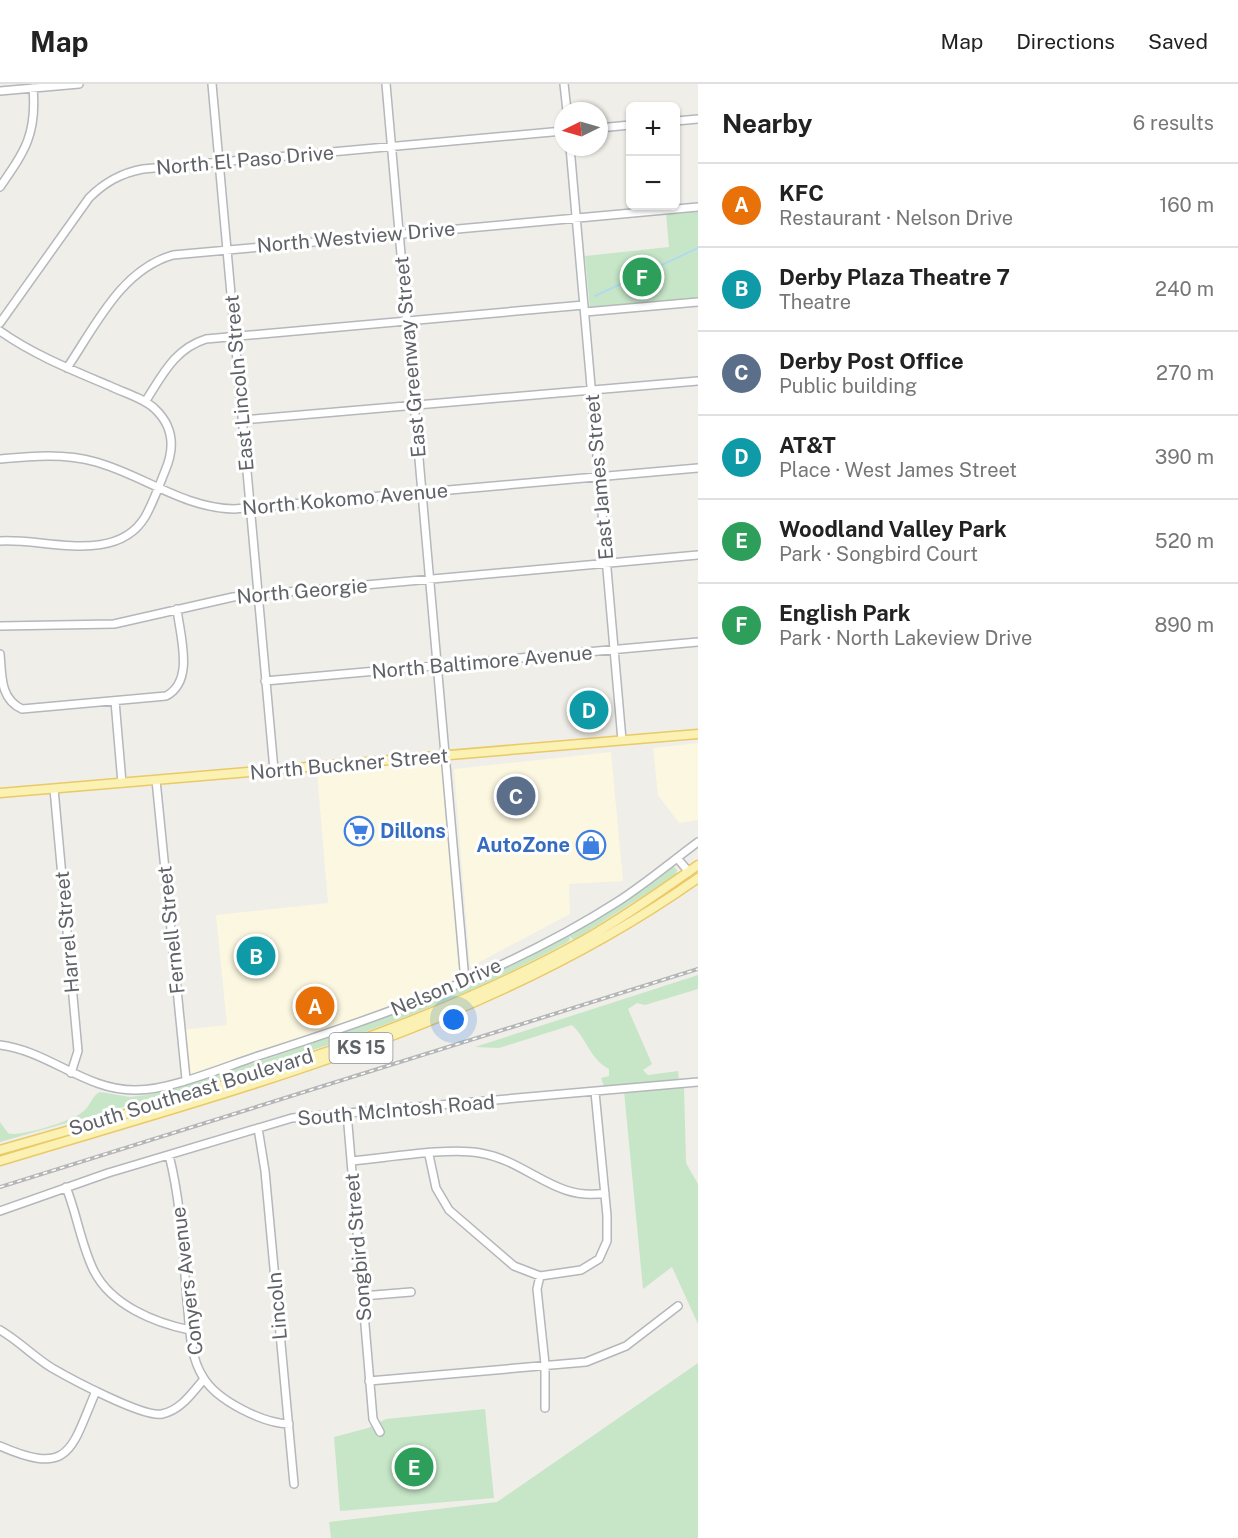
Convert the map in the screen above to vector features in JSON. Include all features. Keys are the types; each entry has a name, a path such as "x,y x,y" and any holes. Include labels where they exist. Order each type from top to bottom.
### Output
{"main road":[{"name":"North Buckner Street","path":"0,794 698,734"},
{"name":"South Southeast Boulevard","path":"696,877 698,865"},
{"name":"South Southeast Boulevard","path":"0,1161 322,1061 408,1030 548,968 609,936 664,901 669,892 686,880 696,877"},
{"name":"South Southeast Boulevard","path":"0,1150 262,1071 417,1017 510,977 575,945 644,903 696,877"}],"street":[{"path":"4,89 79,84"},
{"name":"East Lincoln Street","path":"212,84 274,770"},
{"name":"East Greenway Street","path":"386,84 465,981"},
{"path":"564,84 566,102"},
{"path":"0,187 24,152 32,135 35,111 33,88"},
{"path":"680,121 698,119"},
{"path":"608,127 626,125"},
{"name":"North El Paso Drive","path":"0,323 85,202 102,186 124,174 143,169 554,132"},
{"name":"East James Street","path":"571,156 622,740"},
{"name":"North Westview Drive","path":"67,368 126,282 138,270 173,255 698,207"},
{"path":"145,402 180,352 206,339 407,320 698,302"},
{"path":"0,331 22,346 145,402 162,417 172,437 171,458 158,488 140,524 127,535 111,543 88,546 0,541"},
{"path":"242,420 698,381"},
{"name":"North Kokomo Avenue","path":"0,459 60,456 97,462 202,506 222,509 698,468"},
{"name":"North Georgie","path":"0,626 113,624 215,600 698,555"},
{"path":"0,654 3,690 8,699 18,708 29,710 160,697 176,689 183,675 177,609"},
{"name":"North Baltimore Avenue","path":"266,681 698,642"},
{"path":"115,701 122,783"},
{"name":"Fernell Street","path":"156,780 186,1079"},
{"name":"Harrel Street","path":"54,789 78,1051 71,1072"},
{"name":"Nelson Drive","path":"0,1045 36,1054 71,1072 115,1090 139,1090 186,1079 373,1018 465,981 531,950 595,915 698,842"},
{"path":"677,858 696,877"},
{"name":"South McIntosh Road","path":"0,1210 169,1155 306,1116 698,1082"},
{"path":"429,1155 436,1188 449,1210 514,1266 540,1276 581,1270 601,1256 607,1241 605,1193 595,1092"},
{"name":"Songbird Street","path":"347,1113 369,1381 373,1419 380,1432"},
{"name":"Lincoln","path":"258,1128 265,1171 294,1484"},
{"path":"351,1161 476,1152 494,1155 516,1164 568,1193 589,1196 605,1193"},
{"name":"Conyers Avenue","path":"169,1155 176,1188 190,1330 194,1355 204,1379 251,1414 268,1422 289,1424"},
{"path":"66,1187 90,1261 107,1290 154,1320 190,1330"},
{"path":"540,1276 537,1289 545,1364 545,1408"},
{"path":"362,1296 411,1292"},
{"path":"369,1381 586,1362 613,1353 638,1339 678,1306"},
{"path":"0,1330 52,1368 96,1391 153,1415 159,1415 180,1406 204,1379"},
{"path":"0,1446 43,1460 64,1455 72,1447 96,1391"}],"shaded area":[{"path":"698,743 698,820 679,823 658,795 653,748"},
{"path":"611,752 623,881 569,884 570,914 470,967 454,769"},
{"path":"439,761 442,767 460,979 341,1029 186,1079 181,1030 227,1025 216,915 328,903 317,772"}],"green space":[{"path":"698,210 698,298 590,309 585,256 669,247 666,213"},
{"path":"673,866 677,870 676,875 574,940 569,936 570,940 566,943 499,977 430,1007 289,1058 0,1142 0,1122 8,1133 14,1134 44,1128 81,1113 100,1092 130,1097 147,1095 297,1049 395,1013 538,950 626,901"},
{"path":"698,975 698,989 645,1005 637,1003 628,1009 652,1064 643,1070 648,1075 678,1071 679,1081 604,1086 601,1078 609,1076 609,1069 597,1060 572,1025 499,1048 475,1047"},
{"path":"684,1086 686,1163 698,1184 698,1324 672,1267 643,1289 624,1091"},
{"path":"698,1363 698,1538 331,1538 329,1522 497,1502"},
{"path":"485,1409 494,1498 340,1511 334,1437 368,1428 386,1419"}],"waterway":[{"path":"595,296 698,248"}],"railway":[{"path":"0,1187 698,969"}],"place":[{"name":"English Park","path":"642,277"},
{"name":"AT&T","path":"589,710"},
{"name":"Derby Post Office","path":"516,796"},
{"name":"Dillons","path":"359,831"},
{"name":"AutoZone","path":"591,845"},
{"name":"Derby Plaza Theatre 7","path":"256,956"},
{"name":"KFC","path":"315,1006"},
{"name":"Woodland Valley Park","path":"414,1467"}]}
